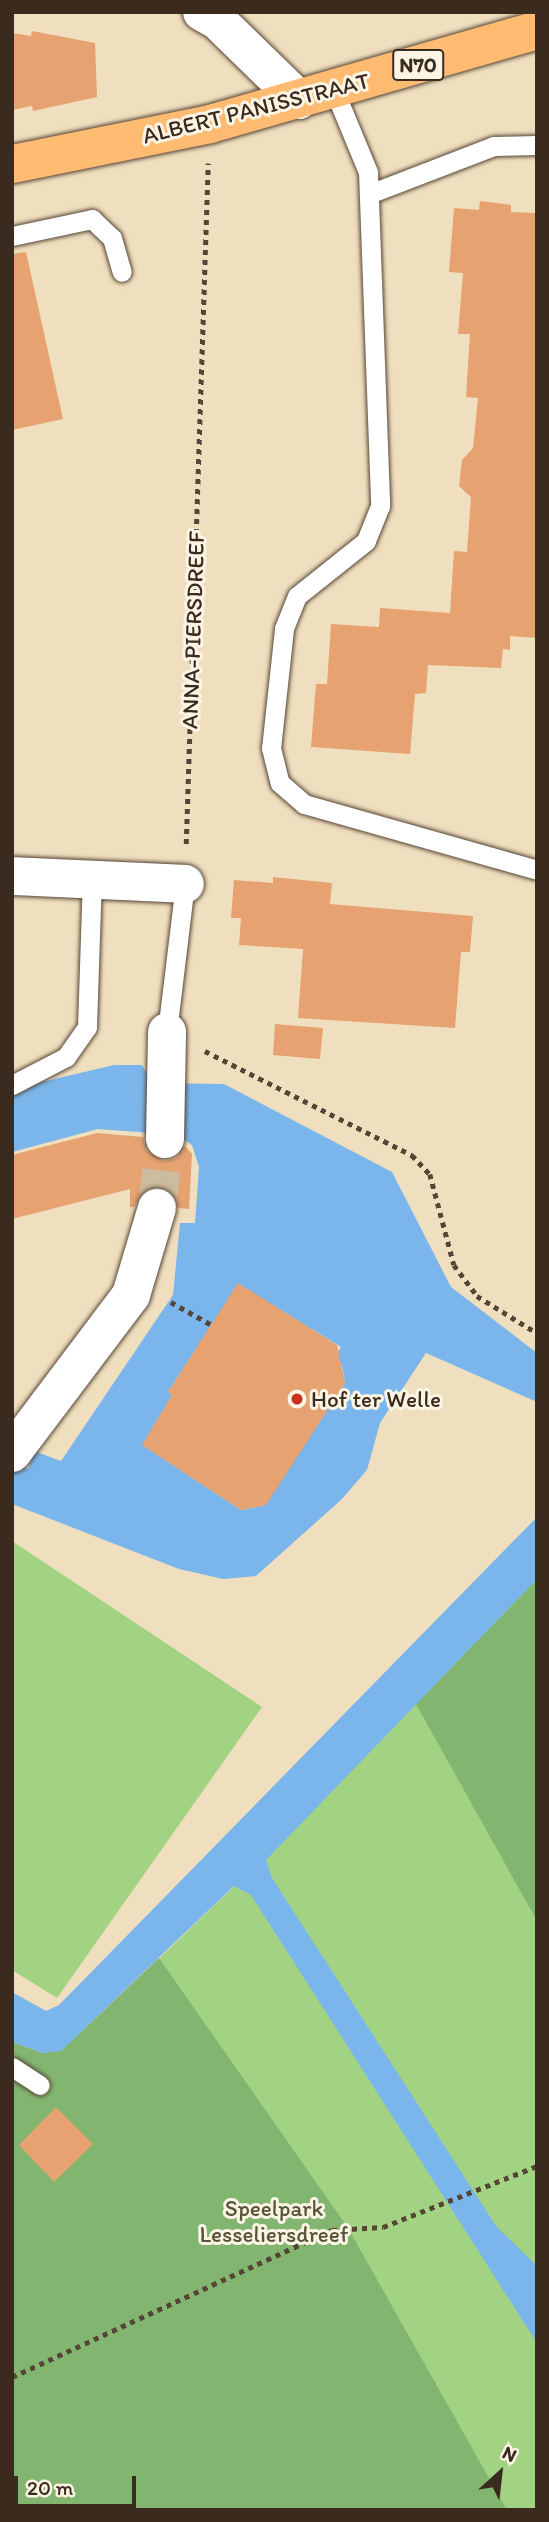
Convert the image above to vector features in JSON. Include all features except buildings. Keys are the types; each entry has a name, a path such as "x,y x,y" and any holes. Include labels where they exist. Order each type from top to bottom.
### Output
{"main road":[{"name":"ALBERT PANISSTRAAT","path":"12,164 210,124 537,30"}],"street":[{"path":"202,12 317,95"},
{"path":"12,876 185,884"},
{"path":"165,1137 167,1032"},
{"path":"16,1447 131,1295 156,1208"}],"lane":[{"path":"317,95 368,172 380,506 366,541 298,596 284,629 271,748 280,783 304,804 537,870"},
{"path":"369,194 494,146 537,145"},
{"path":"12,236 92,219 112,238 122,272"},
{"path":"12,1085 66,1058 87,1027 92,879"},
{"path":"167,1032 185,884"},
{"path":"12,2067 40,2085"}],"path":[{"name":"ANNA-PIERSDREEF","path":"185,884 210,124"},
{"path":"167,1032 412,1155 430,1174 454,1265 477,1296 537,1333"},
{"path":"12,2377 332,2230 383,2227 537,2166"}],"green space":[{"path":"12,1541 262,1707 57,1998 12,1970"},
{"name":"Speelpark Lesseliersdreef","path":"537,1579 537,2510 12,2510 12,2042 43,2053 89,2026 277,1845"},
{"path":"537,1579 537,1921 416,1704"},
{"path":"159,1958 348,2228 507,2510 12,2510 12,2042 43,2053 61,2051"}],"water":[{"path":"114,1065 142,1065 152,1083 224,1084 392,1172 451,1287 537,1353 537,1402 426,1353 380,1423 367,1470 342,1499 256,1576 223,1579 179,1569 12,1504 12,1460 28,1469 34,1451 61,1461 173,1295 180,1223 195,1223 199,1167 192,1145 178,1135 98,1129 12,1152 12,1089","holes":["238,1284 341,1347 333,1360 342,1366 345,1383 265,1505 241,1510 143,1445 172,1395 168,1392"]},
{"path":"537,1517 537,1579 266,1860 272,1878 496,2226 537,2266 537,2343 251,1895 234,1886 61,2051 43,2053 12,2042 12,1992 46,2011 59,2005"}],"tunnel":[{"path":"157,1208 165,1139"}],"place":[{"name":"Hof ter Welle","path":"297,1399"}]}
